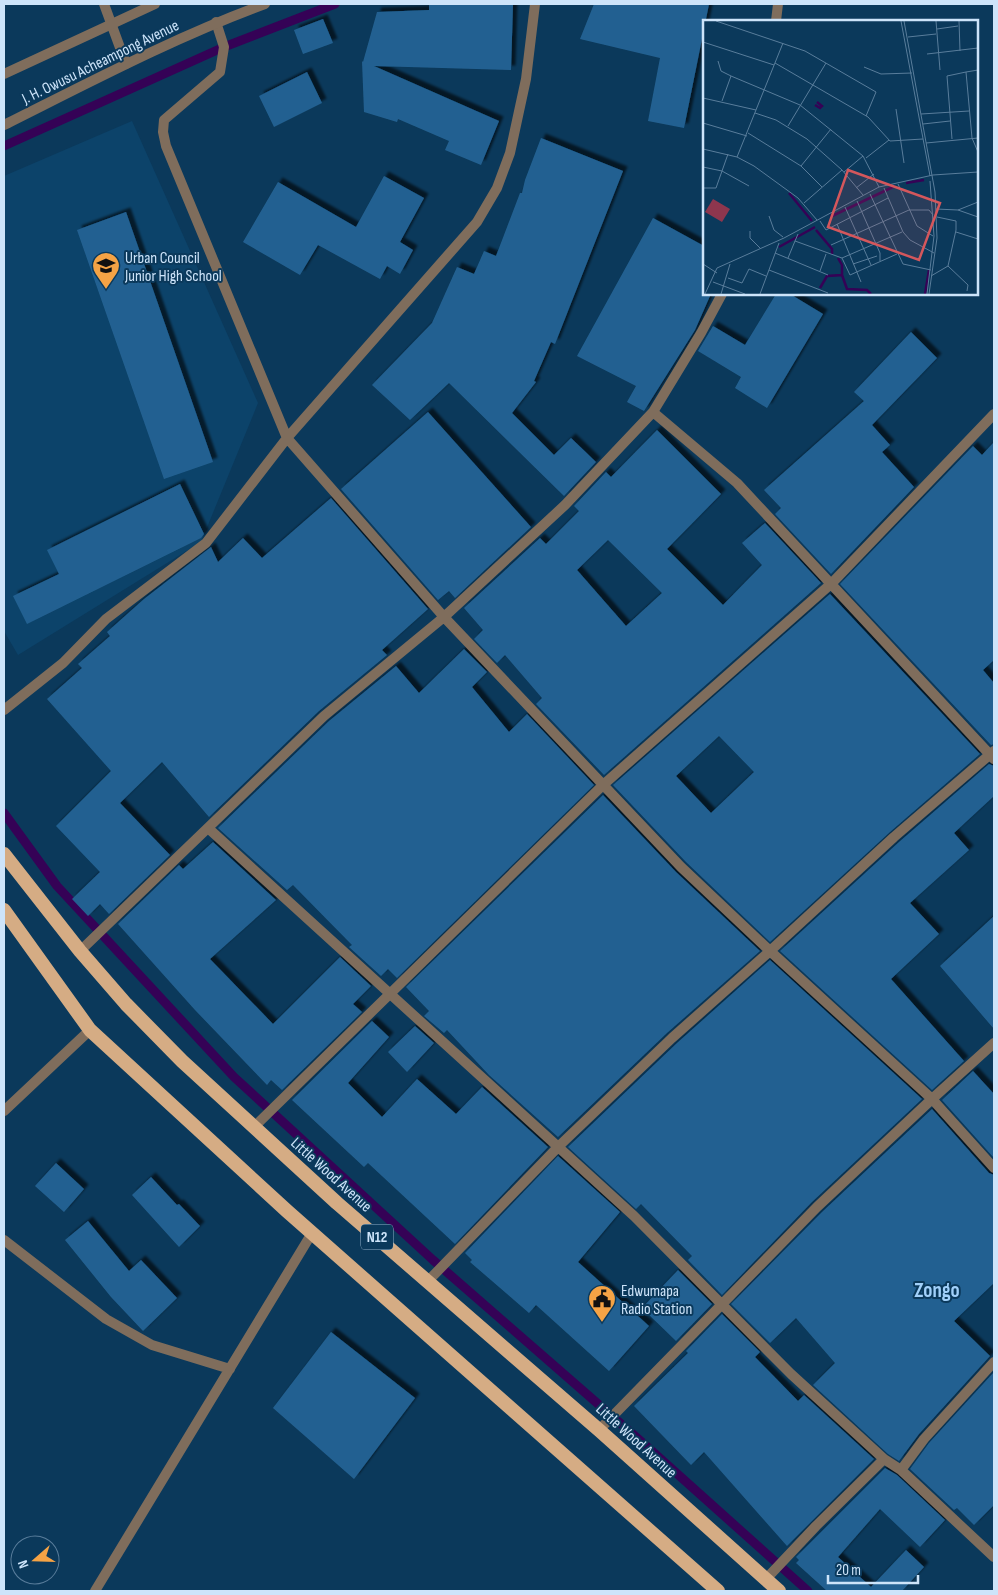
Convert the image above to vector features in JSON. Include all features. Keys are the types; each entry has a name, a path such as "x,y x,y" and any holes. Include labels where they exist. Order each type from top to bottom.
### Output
{"highway":[{"name":"Little Wood Avenue","path":"4,854 80,951 140,1019 182,1061 338,1203 599,1430 779,1591"},
{"name":"N12","path":"4,910 90,1030 312,1233 718,1591"}],"street":[{"path":"104,4 126,64"},
{"name":"J. H. Owusu Acheampong Avenue","path":"4,74 155,4"},
{"name":"J. H. Owusu Acheampong Avenue","path":"4,125 126,64 216,22 265,4"},
{"path":"4,710 63,663 106,619 206,543 287,438 477,222 497,188 510,152 526,79 535,4"},
{"path":"776,20 778,4"},
{"path":"216,22 224,47 220,72 164,120 163,132 170,155 287,438 444,617 682,867 770,951 932,1099 994,1168"},
{"path":"80,951 324,716 444,617 565,505 653,412 702,333 721,295"},
{"path":"428,1281 559,1146 672,1038 894,837 993,755 737,483 653,412"},
{"path":"254,1127 496,892 603,785 832,583 994,414"},
{"path":"208,828 559,1146 634,1216 721,1306 791,1374 884,1459 900,1470 994,1557"},
{"path":"4,1111 90,1030"},
{"path":"599,1430 817,1206 994,1043"},
{"path":"95,1591 312,1233"},
{"path":"4,1240 106,1319 152,1345 230,1369"},
{"path":"900,1470 924,1439 994,1362"},
{"path":"766,1579 816,1526 884,1459"}],"shaded area":[{"name":"Urban Council Junior High School","path":"132,121 258,403 201,542 18,655 4,631 4,176"}],"building":[{"path":"429,4 513,4 511,70 374,66 499,121 481,165 445,150 449,141 398,119 397,122 364,112 362,61 377,12 429,10"},
{"path":"594,4 709,4 706,20 703,20 703,34 684,128 648,121 660,58 580,39"},
{"path":"323,19 333,43 303,54 294,30"},
{"path":"307,72 322,103 274,127 259,96"},
{"path":"541,138 623,171 555,344 551,342 534,381 536,382 512,413 554,455 571,438 596,462 564,496 449,383 410,420 372,385 432,323 457,267 474,274 484,251 496,256 520,193 522,193"},
{"path":"384,176 424,198 400,242 413,250 400,274 387,266 380,279 318,245 300,275 243,242 278,182 356,227"},
{"path":"126,212 213,462 164,479 77,230"},
{"path":"653,218 703,245 703,295 710,296 695,330 644,411 627,402 636,386 577,356"},
{"path":"775,295 792,295 823,314 767,408 735,388 741,377 698,351 713,326 745,345"},
{"path":"911,332 937,358 872,425 890,445 882,452 914,487 831,574 775,514 781,508 764,490 864,401 854,392"},
{"path":"428,412 531,527 455,598 449,591 438,600 341,489"},
{"path":"657,430 721,494 667,549 723,605 762,565 742,543 765,523 821,583 604,775 536,704 542,698 505,655 497,663 474,639 483,630 464,608 540,538 546,544 579,511 574,506 606,472 611,477","holes":["608,540 662,593 626,626 577,570"]},
{"path":"994,442 994,660 983,670 994,683 994,744 991,745 840,584 973,446 982,455"},
{"path":"180,484 204,534 201,538 27,624 13,596 59,574 47,550"},
{"path":"331,498 428,609 382,650 387,655 319,711 209,817 162,762 120,803 170,855 109,914 100,904 88,916 72,899 100,872 56,826 111,771 47,699 82,668 78,664 110,636 107,632 144,599 211,547 218,562 243,538 262,558"},
{"path":"830,594 980,754 890,832 770,942 686,862 613,785","holes":["719,736 754,772 711,813 676,776"]},
{"path":"464,649 487,672 472,687 509,732 527,714 594,785 397,978 388,969 381,976 349,947 352,945 293,885 287,890 218,828 329,721 396,666 419,693"},
{"path":"989,764 994,766 994,796 954,833 969,850 910,903 939,934 891,979 964,1061 932,1090 780,951 899,842"},
{"path":"603,795 676,872 760,951 667,1033 558,1137 489,1075 447,1030 444,1033 424,1016 429,1011 406,987"},
{"path":"213,842 276,900 210,959 273,1024 340,957 371,986 353,1004 362,1012 282,1090 271,1080 267,1085 195,1010 118,924 179,865 183,869"},
{"path":"994,916 994,1029 940,966"},
{"path":"770,960 922,1099 812,1202 722,1295 688,1260 692,1256 641,1204 636,1209 568,1147 677,1043"},
{"path":"372,1021 389,1037 348,1083 382,1117 417,1079 456,1114 482,1087 548,1147 455,1244 368,1163 364,1167 292,1100"},
{"path":"415,1026 434,1043 407,1072 388,1052"},
{"path":"973,1071 994,1094 994,1158 942,1100"},
{"path":"932,1109 989,1173 994,1175 994,1283 954,1321 990,1356 919,1434 899,1461 888,1454 813,1385 835,1363 796,1318 770,1343 731,1304 822,1212"},
{"path":"558,1156 620,1212 578,1262 649,1326 609,1371 536,1305 529,1313 470,1262 472,1260 465,1253"},
{"path":"56,1163 84,1189 64,1212 35,1186"},
{"path":"151,1177 200,1226 179,1247 132,1195"},
{"path":"88,1221 129,1271 141,1260 177,1298 143,1331 111,1297 65,1240"},
{"path":"678,1270 712,1304 676,1341 642,1308"},
{"path":"722,1314 760,1352 755,1357 798,1401 804,1395 874,1459 787,1546 704,1452 691,1465 634,1406 688,1353 686,1351"},
{"path":"331,1332 415,1398 354,1479 273,1408"},
{"path":"994,1372 994,1505 974,1525 957,1508 954,1510 910,1469 929,1443"},
{"path":"885,1468 897,1475 945,1520 920,1547 880,1509 838,1557 871,1587 906,1550 924,1567 902,1591 827,1591 796,1563 799,1560 796,1557"}],"waterway":[{"path":"4,146 224,47 335,4"},
{"path":"4,813 57,886 234,1077 433,1260 644,1444 808,1591"}],"place":[{"name":"Urban Council Junior High School","path":"106,290"},
{"name":"Edwumapa Radio Station","path":"602,1323"}],"district":[{"name":"Zongo","path":"937,1290"}]}
